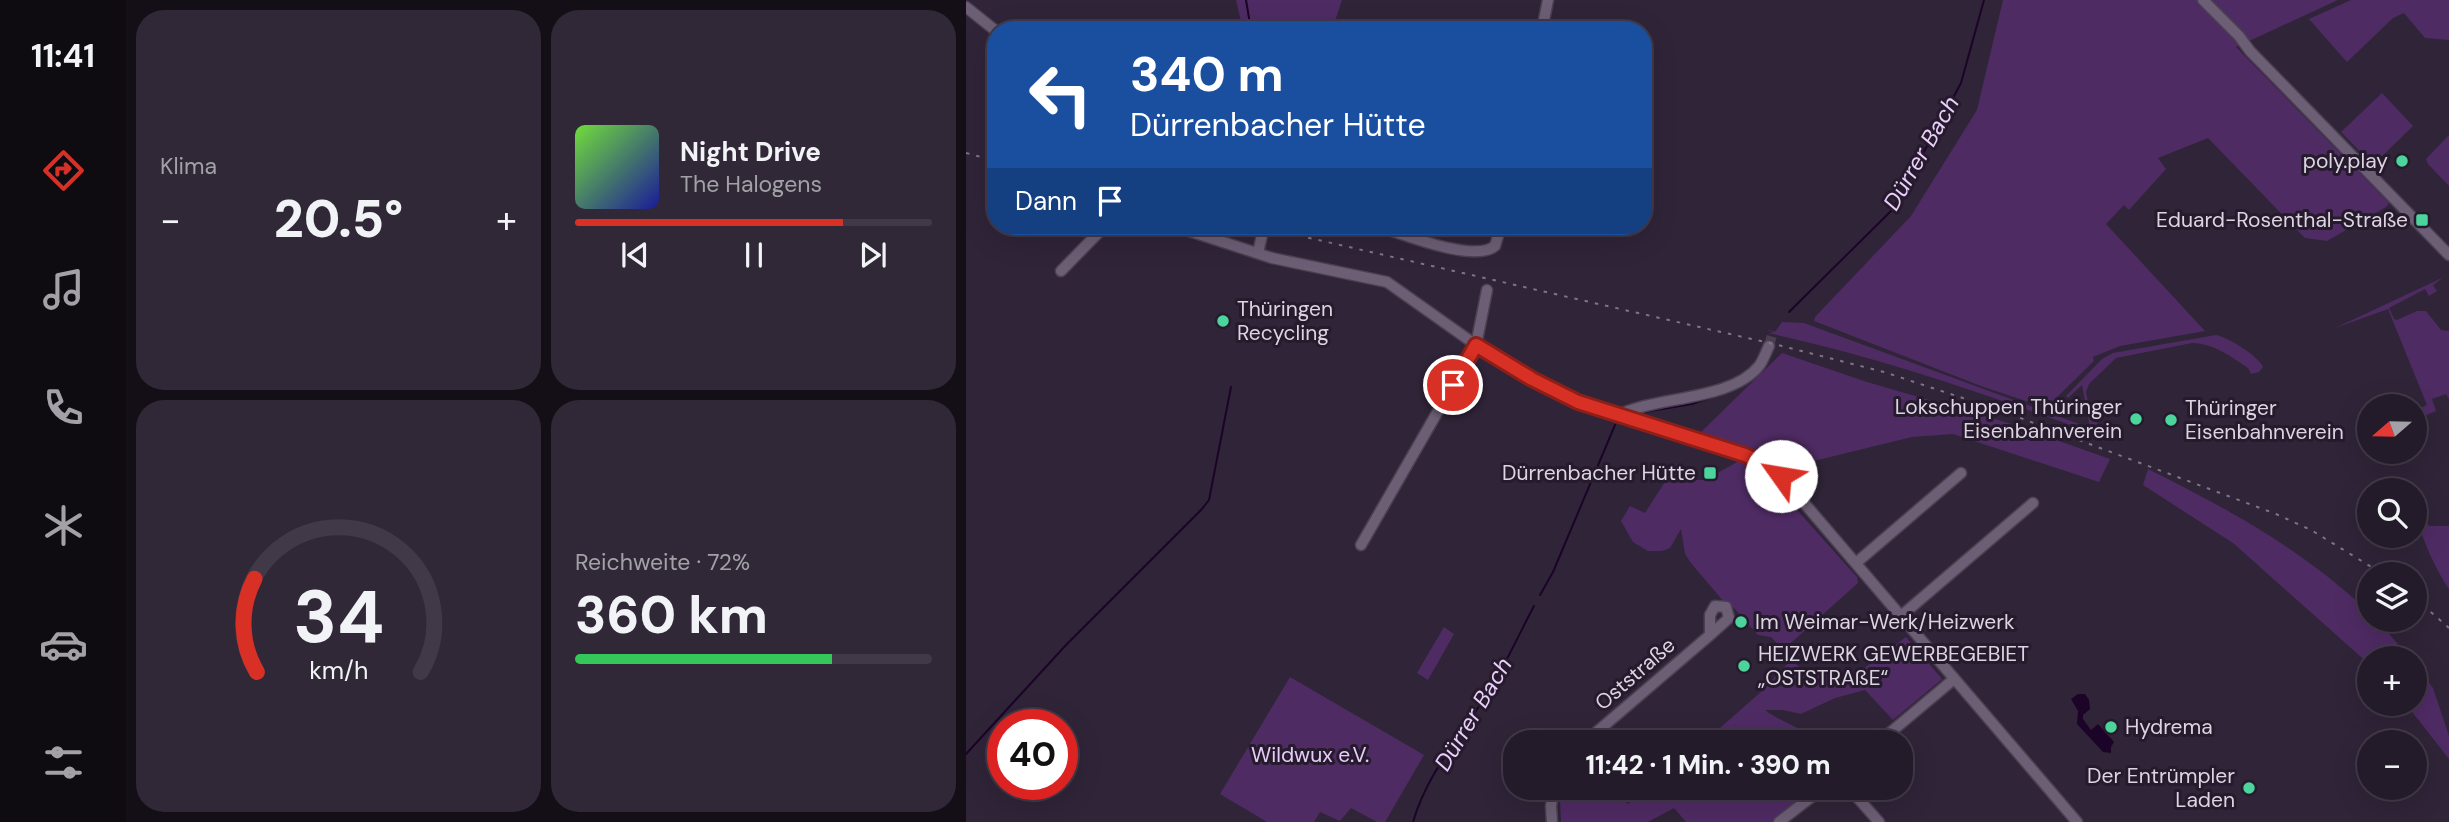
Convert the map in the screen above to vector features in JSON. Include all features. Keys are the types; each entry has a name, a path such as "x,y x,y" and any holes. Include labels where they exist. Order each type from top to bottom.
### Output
{"street":[{"path":"1544,21 1548,0"},
{"path":"2203,0 2449,255"},
{"path":"966,6 987,24"},
{"path":"1061,271 1096,235"},
{"path":"1202,235 1258,253 1387,282 1476,345 1532,379 1578,402 1745,455 1765,464 1781,476 2077,822"},
{"path":"1258,253 1262,235"},
{"path":"1406,235 1430,243 1482,252 1495,246 1498,235"},
{"path":"1360,545 1476,345 1488,290"},
{"path":"1619,416 1729,385 1759,366 1769,346"},
{"path":"1856,563 1961,473"},
{"path":"1901,617 2034,503"},
{"name":"Oststraße","path":"1599,730 1710,635"},
{"path":"1893,730 1954,679"},
{"path":"1552,800 1552,822"},
{"path":"1779,822 1807,800"},
{"path":"1860,800 1879,822"}],"green space":[{"path":"1236,0 1342,0 1335,21 1241,21"},
{"path":"2003,0 2338,0 2236,47 2389,203 2327,241 2305,238 2208,138 2158,158 2166,169 2129,210 2124,205 2106,224 2205,331 2120,346 2093,357 2094,361 2051,403 2041,406 1981,386 1814,321 1911,216 1977,110"},
{"path":"2351,0 2449,0 2449,40 2425,38 2404,13 2393,18 2347,62 2309,19"},
{"path":"2382,93 2413,126 2373,165 2341,132"},
{"path":"2449,135 2449,186 2426,159"},
{"path":"2444,277 2433,285 2437,291 2429,296 2425,289 2389,308 2397,320 2417,311 2426,311 2441,330 2449,331 2449,399 2446,394 2432,399 2436,411 2427,415 2427,394 2423,394 2388,309 2335,328"},
{"path":"1782,322 1804,323 2090,428 2082,385 2068,398 2066,396 2102,359 2113,353 2216,335 2242,348 2263,367 2259,372 2251,374 2248,368 2222,351 2192,343 2116,358 2089,384 2086,392 2090,413 2106,436 1891,365 1768,333 1775,332"},
{"path":"1782,353 1867,382 2005,422 2110,459 2099,482 1953,434 1912,437 1781,469 1753,452 1700,433"},
{"path":"1739,461 1764,473 1857,577 1858,583 1783,650 1771,637 1758,635 1734,608 1724,602 1691,563 1685,554 1681,529 1670,548 1648,551 1633,542 1621,521 1630,506 1645,513 1677,463 1686,480 1705,480"},
{"path":"2148,469 2264,532 2357,601 2357,632 2387,632 2400,646 2357,646 2357,653 2233,543 2143,485"},
{"path":"2427,523 2429,526 2449,526 2449,589 2427,548"},
{"path":"1444,627 1454,634 1428,680 1417,673"},
{"path":"1906,637 1942,679 1893,720 1865,690 1835,698 1801,714 1765,710 1800,730 1718,730 1762,691 1791,660 1809,675 1855,675"},
{"name":"Wildwux e.V.","path":"1290,677 1424,755 1385,822 1377,822 1351,808 1340,821 1320,812 1314,822 1267,822 1220,794"},
{"path":"2427,680 2433,688 2449,736 2449,759 2415,716 2427,716"},
{"path":"1560,800 1624,800 1628,804 1634,800 1805,800 1778,822 1686,822 1674,808 1648,822 1561,822"}],"shaded area":[{"path":"2078,694 2085,694 2089,700 2090,709 2083,715 2083,719 2091,730 2098,724 2114,742 2111,753 2103,752 2077,724 2078,711 2071,699"}],"waterway":[{"path":"1246,0 1250,21"},
{"name":"Dürrer Bach","path":"1789,312 1893,209 1961,83 1984,0"},
{"path":"966,754 1066,645 1209,500 1231,387"},
{"name":"Dürrer Bach","path":"1638,413 1692,404 1737,388"},
{"name":"Dürrer Bach","path":"1540,595 1553,572 1615,425"},
{"name":"Dürrer Bach","path":"1413,822 1435,772 1492,686 1534,606"}],"tunnel":[{"path":"1769,346 1773,331"}],"railway":[{"path":"966,153 987,159"},
{"path":"1296,235 1778,345 1884,372 1999,410 2276,514 2311,530 2363,562"},
{"path":"2427,609 2449,628"}],"place":[{"name":"poly.play","path":"2402,161"},
{"name":"Eduard-Rosenthal-Straße","path":"2422,220"},
{"name":"Thüringen Recycling","path":"1223,321"},
{"name":"Lokschuppen Thüringer Eisenbahnverein","path":"2136,419"},
{"name":"Thüringer Eisenbahnverein","path":"2171,420"},
{"name":"Dürrenbacher Hütte","path":"1710,473"},
{"name":"Im Weimar-Werk/Heizwerk","path":"1741,622"},
{"name":"HEIZWERK GEWERBEGEBIET „OSTSTRAßE“","path":"1744,666"},
{"name":"Hydrema","path":"2111,727"},
{"name":"Der Entrümpler Laden","path":"2249,788"}],"route":[{"path":"1453,385 1476,345 1532,379 1578,402 1745,455 1765,464 1781,476"}]}
